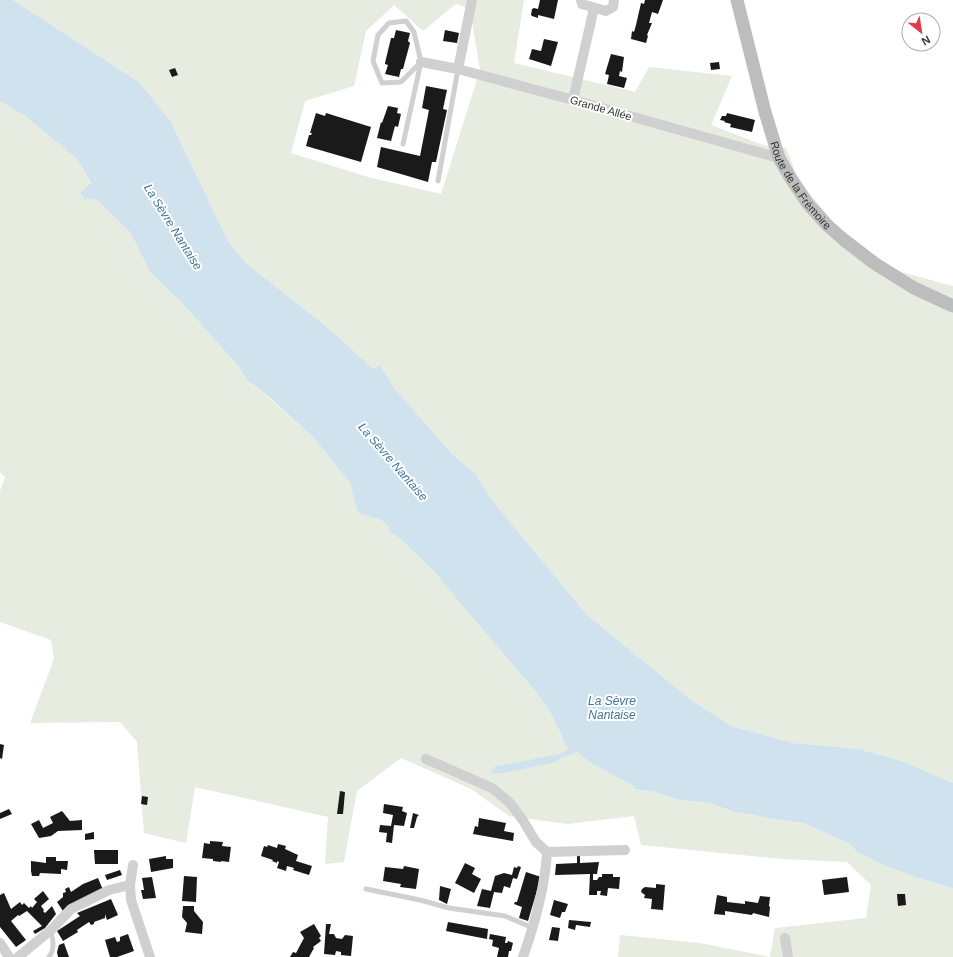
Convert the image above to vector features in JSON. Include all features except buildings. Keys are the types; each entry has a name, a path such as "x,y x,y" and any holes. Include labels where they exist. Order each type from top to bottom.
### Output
{"street":[{"path":"458,69 472,0"},
{"path":"581,0 582,4 606,11 612,7 614,0"},
{"name":"Route de la Frémoire","path":"737,0 765,112 779,158 808,204 827,225 874,263 914,288 953,306"},
{"path":"572,100 594,8"},
{"name":"Grande Allée","path":"421,62 458,69 779,158"},
{"path":"426,759 492,788 510,803 536,842 547,852 625,850"},
{"path":"523,957 533,928 546,873 547,852"},
{"path":"133,865 130,885 131,900 150,957"},
{"path":"18,957 51,930 72,909 109,890 130,885"},
{"path":"785,938 788,957"},
{"path":"0,943 9,957"}],"lane":[{"path":"402,144 421,62 414,32 406,21 389,23 378,35 373,61 382,82 401,82 421,62"},
{"path":"438,181 458,69"},
{"path":"366,889 420,900 449,908 505,916 533,928"},
{"path":"49,957 53,952 51,930"}],"shaded area":[{"path":"13,0 524,0 514,63 635,92 649,67 732,76 711,125 763,145 786,148 799,181 836,225 894,270 953,286 953,783 905,762 859,749 793,743 731,726 691,700 587,615 491,499 476,474 454,456 395,389 380,365 373,369 332,331 247,264 228,241 171,122 139,82","holes":["456,4 470,9 480,70 441,194 368,177 291,153 305,101 354,86 366,31 394,5 423,31"]},
{"path":"0,101 25,116 77,159 91,184 80,193 85,200 91,199 98,201 130,232 150,272 182,303 239,367 248,381 314,438 350,483 361,514 381,520 389,526 388,531 399,538 433,570 537,693 551,714 563,740 592,764 634,786 634,789 655,792 680,800 710,803 734,812 806,824 852,844 858,852 888,867 918,878 953,888 953,957 770,957 775,928 866,918 871,885 847,862 782,859 641,845 634,816 567,824 509,816 471,789 401,758 357,791 344,862 325,864 328,817 195,787 186,843 144,833 137,742 120,722 30,723 54,659 51,640 0,622 0,491 5,477 0,472"},
{"path":"620,935 700,943 770,957 618,957"}],"water":[{"name":"La Sèvre Nantaise","path":"0,0 13,0 139,82 171,122 228,241 247,264 332,331 373,369 380,365 395,389 454,456 476,474 491,499 587,615 691,700 731,726 793,743 859,749 905,762 953,783 953,888 918,878 888,867 857,852 851,844 806,824 734,812 710,803 680,800 655,792 634,789 634,786 592,764 577,752 552,763 504,773 491,772 494,767 560,754 570,748 563,740 551,714 537,693 433,570 399,538 388,531 389,526 381,520 361,514 358,511 350,483 314,438 269,397 248,381 239,367 182,303 150,272 130,232 98,201 91,199 85,200 80,193 91,183 77,159 25,116 0,101"}]}
